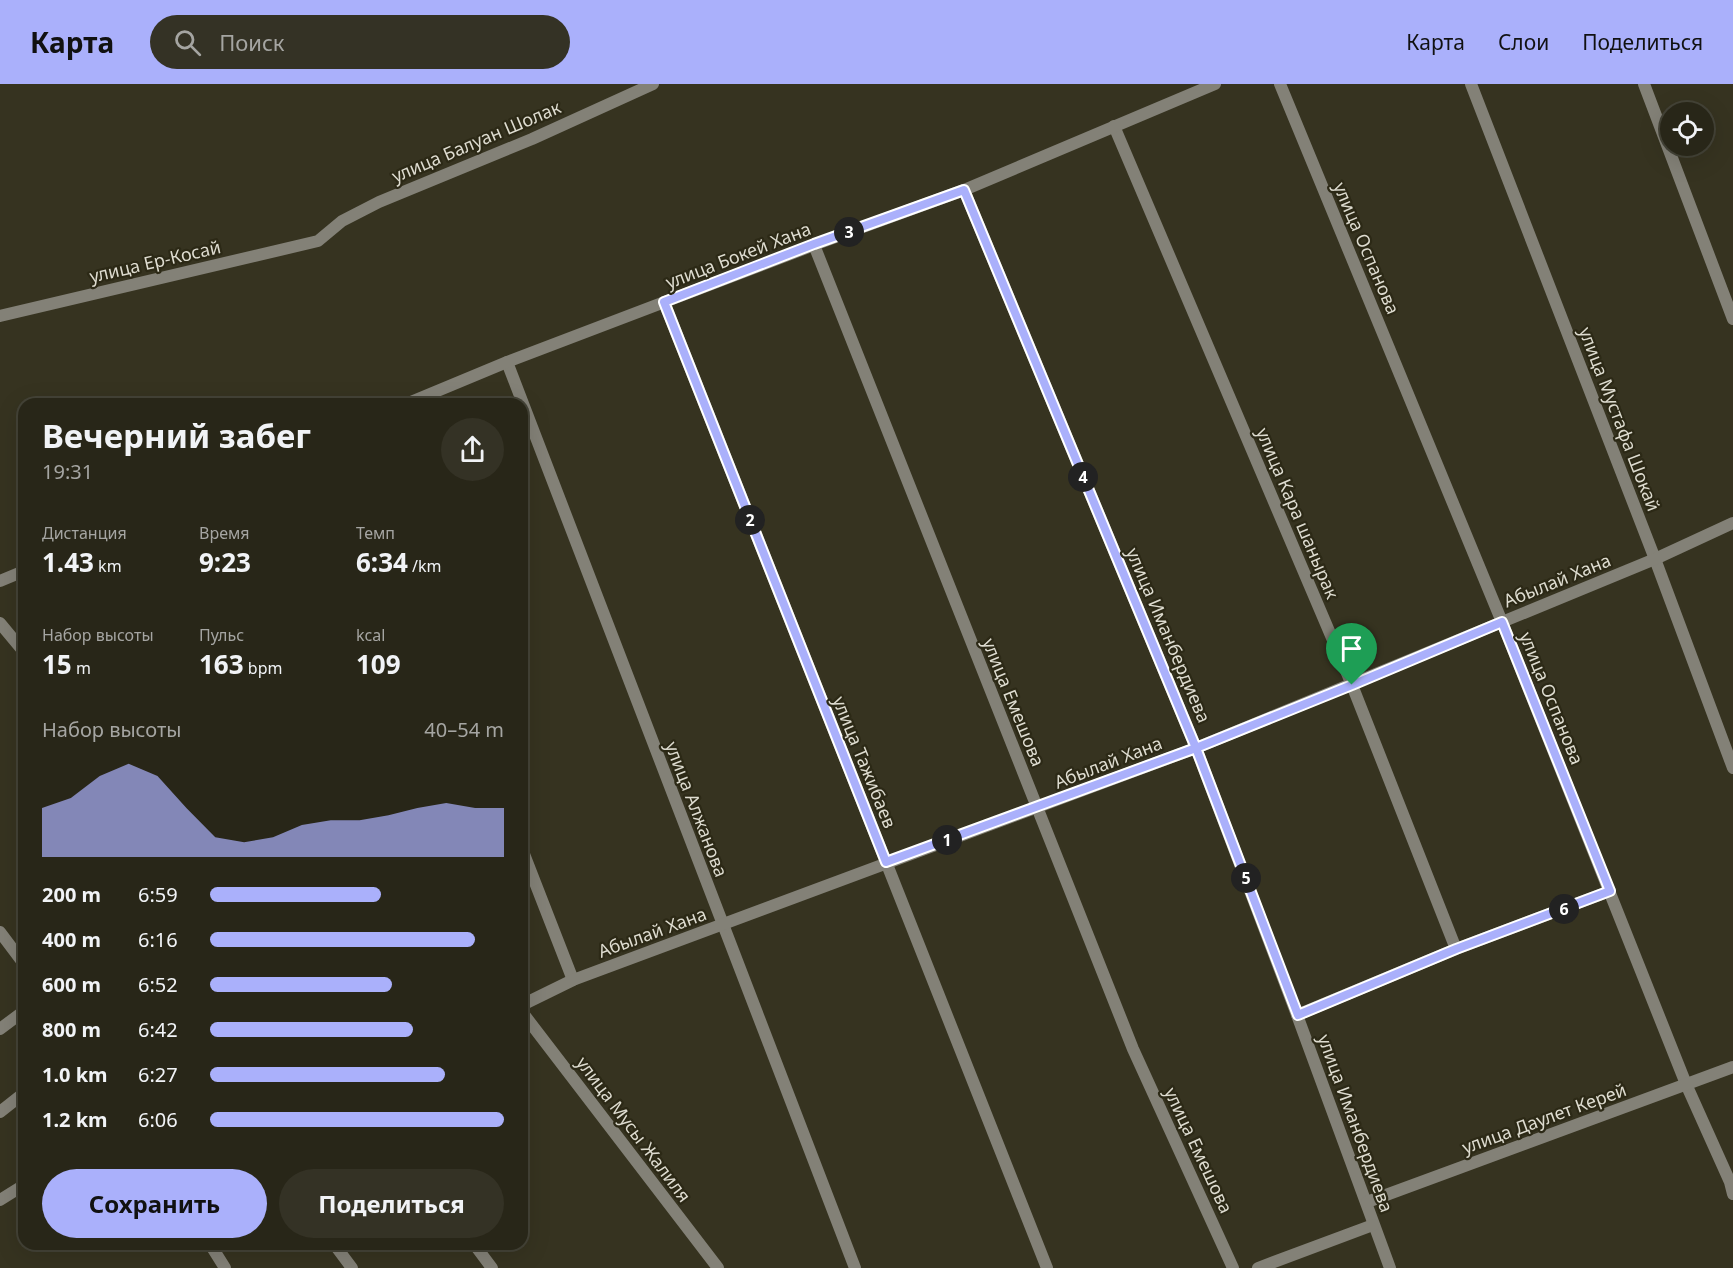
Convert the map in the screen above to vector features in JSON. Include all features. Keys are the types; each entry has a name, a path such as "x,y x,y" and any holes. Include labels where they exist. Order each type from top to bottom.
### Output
{"street":[{"name":"улица Балуан Шолак","path":"318,241 342,221 379,202 532,139 653,84"},
{"name":"улица Бокей Хана","path":"420,398 507,362 814,244 964,190 1215,84"},
{"name":"улица Оспанова","path":"1280,84 1502,622 1686,1084 1730,1182 1733,1194"},
{"name":"улица Мустафа Шокай","path":"1471,84 1655,559 1733,768"},
{"path":"1644,84 1733,319"},
{"name":"улица Кара шанырак","path":"1114,126 1352,685 1456,949"},
{"name":"улица Иманбердиева","path":"964,190 1196,748 1298,1015 1390,1268"},
{"name":"улица Ер-Косай","path":"0,316 318,241"},
{"name":"улица Емешова","path":"814,244 1133,1049 1233,1268"},
{"name":"улица Тажибаев","path":"664,302 1047,1268"},
{"name":"улица Алжанова","path":"507,362 521,398"},
{"name":"улица Алжанова","path":"528,417 855,1268"},
{"name":"Абылай Хана","path":"528,1002 573,980 1196,748 1655,559 1733,523"},
{"path":"0,581 18,574"},
{"path":"0,622 18,644"},
{"path":"528,864 573,980"},
{"path":"1298,1015 1456,949 1610,891"},
{"path":"0,932 18,956"},
{"path":"0,1029 18,1016"},
{"name":"улица Мусы Жалиля","path":"528,1020 718,1268"},
{"name":"улица Даулет Керей","path":"1367,1202 1733,1067"},
{"path":"0,1112 18,1098"},
{"path":"0,1200 18,1189"},
{"path":"1258,1268 1373,1225"},
{"path":"214,1250 225,1268"},
{"path":"338,1250 352,1268"},
{"path":"478,1250 492,1268"}],"route":[{"path":"1352,685 1196,748 886,862 664,302 814,244 964,190 1196,748 1298,1015 1456,949 1610,891 1502,622 1352,685"}]}
